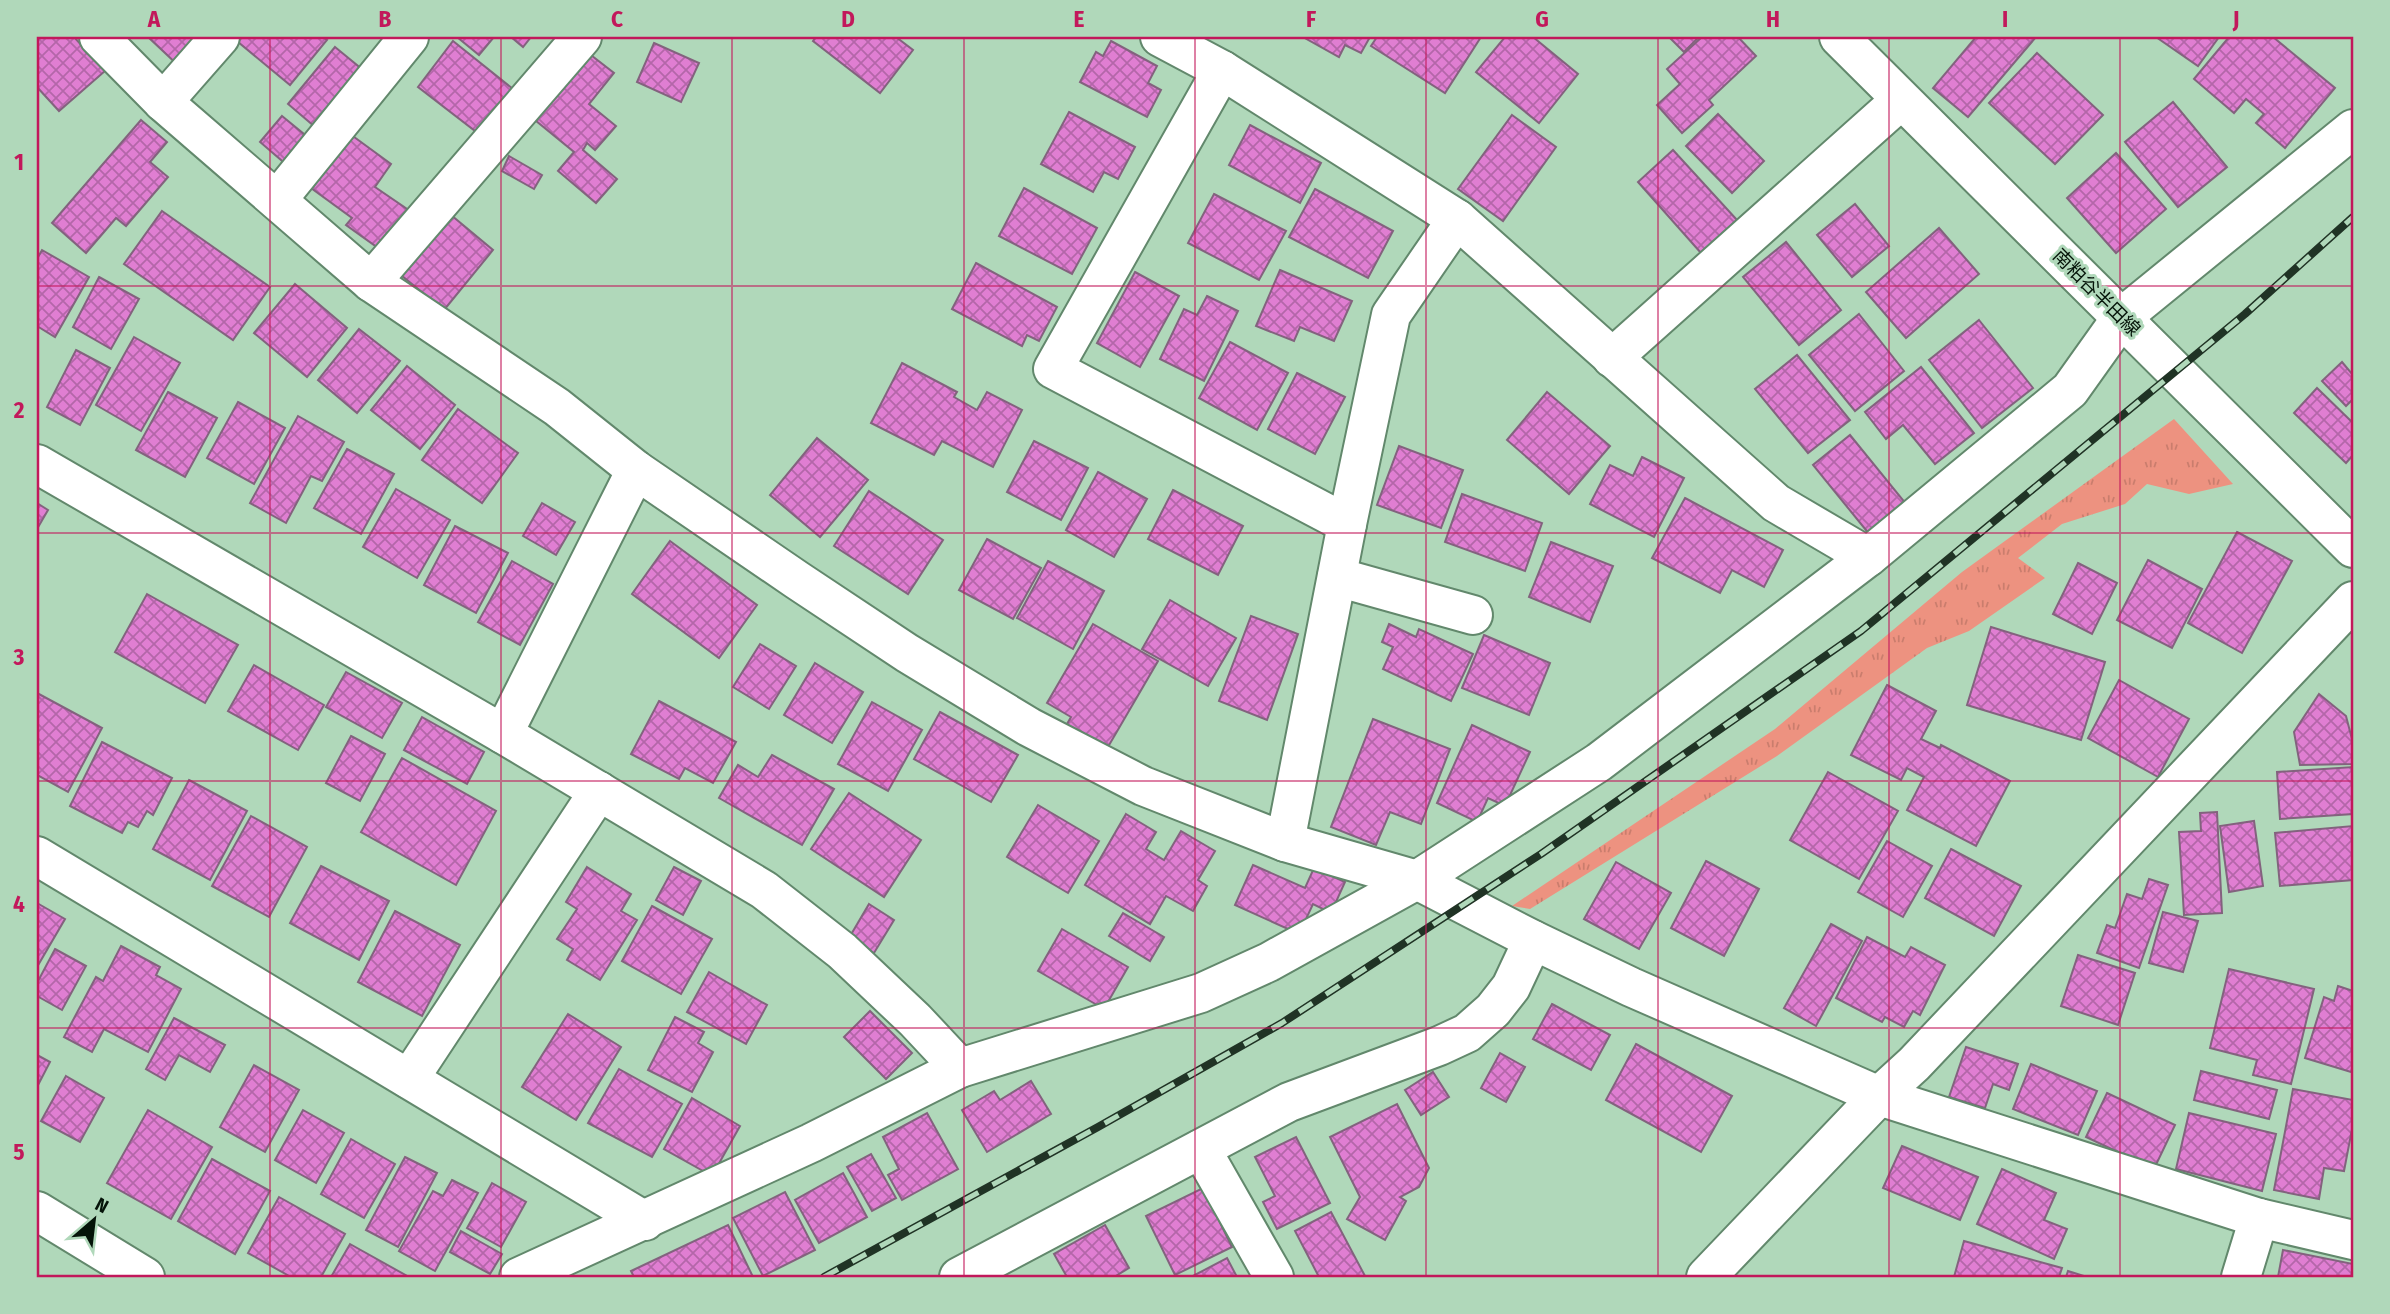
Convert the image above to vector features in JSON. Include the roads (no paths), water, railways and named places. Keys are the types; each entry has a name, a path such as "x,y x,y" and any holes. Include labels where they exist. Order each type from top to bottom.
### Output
{"street":[{"path":"99,37 163,102 371,282 557,407 636,470 896,646 1029,727 1143,786 1285,842 1417,880 1631,987 1879,1096 2259,1218 2353,1240"},
{"path":"163,102 220,37"},
{"path":"277,200 409,37"},
{"path":"371,282 582,37"},
{"path":"1160,37 1222,69 1457,219 1776,503 1868,557"},
{"name":"南粕谷半田線","path":"1839,37 2353,548"},
{"path":"1222,69 1053,369 1347,524"},
{"path":"1612,358 1901,100"},
{"path":"519,1277 811,1143 960,1068 1201,993 1269,962 1417,880 1599,762 1868,557 2070,390 2122,317 2353,129"},
{"path":"1285,842 1391,314 1457,219"},
{"path":"37,464 503,734 764,890 842,951 915,1020 960,1068"},
{"path":"503,734 636,470"},
{"path":"1337,577 1473,615"},
{"path":"1706,1277 1879,1096 1914,1064 2353,601"},
{"path":"409,1079 599,791"},
{"path":"37,856 645,1220"},
{"path":"959,1277 1289,1102 1467,1033 1493,1010 1511,987 1533,940"},
{"path":"1201,1149 1274,1277"},
{"path":"37,1211 145,1277"},
{"path":"2241,1277 2259,1218"}],"railway":[{"path":"824,1277 1282,1023 1541,854 1861,631 2245,314 2353,217"}]}
